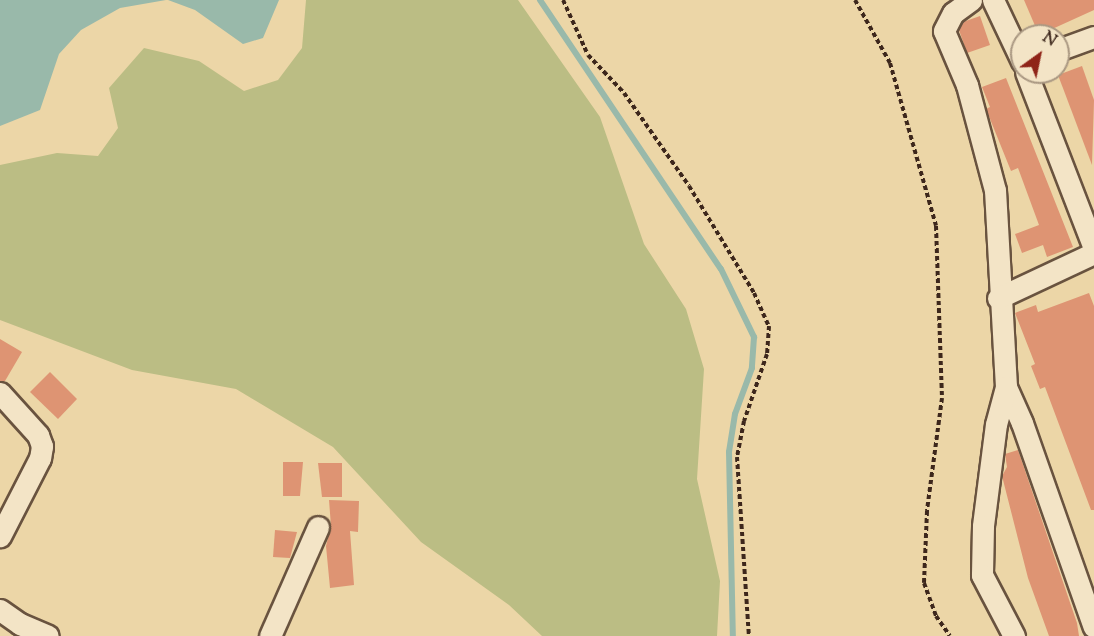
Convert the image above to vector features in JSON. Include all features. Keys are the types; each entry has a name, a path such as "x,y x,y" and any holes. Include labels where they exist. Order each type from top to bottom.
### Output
{"street":[{"path":"972,0 952,13 944,31 967,86 995,190 998,298 1006,387 1023,423 1094,627"},
{"path":"993,0 1010,36"},
{"path":"1070,46 1094,37"},
{"path":"1031,84 1094,248"},
{"path":"998,298 1094,253"},
{"path":"1006,387 996,424 983,526 982,575 1014,636"},
{"path":"0,393 38,435 42,446 40,458 0,536"},
{"path":"270,636 315,543 318,527"},
{"path":"0,610 20,624 48,636"}],"path":[{"path":"563,0 588,55 624,93 689,186 754,293 769,326 767,354 744,421 737,457 749,636"},
{"path":"855,0 890,63 936,226 942,398 927,511 924,583 936,615 950,636"}],"green space":[{"path":"306,0 518,0 600,117 644,244 686,309 704,369 697,479 720,581 717,636 542,636 509,605 421,542 333,447 236,389 132,370 0,320 0,165 57,153 98,156 118,128 109,88 144,48 199,61 244,91 278,80 302,48"}],"shaded area":[{"path":"0,0 166,0 120,8 81,30 59,54 40,110 0,126"},
{"path":"168,0 279,0 263,38 243,44 195,10"}],"building":[{"path":"1024,0 1094,0 1094,10 1063,24 1034,24"},
{"path":"980,16 990,45 967,53 959,30 963,22"},
{"path":"1082,66 1094,100 1092,165 1061,84 1070,84 1070,70"},
{"path":"1006,78 1073,247 1047,257 1043,245 1022,253 1015,234 1039,225 1018,168 1011,171 986,109 990,107 982,87"},
{"path":"1089,293 1094,306 1094,510 1091,510 1045,387 1040,389 1031,366 1035,364 1015,313 1036,305 1038,312"},
{"path":"0,339 22,352 5,381 0,381"},
{"path":"50,372 77,399 58,419 30,392"},
{"path":"1018,450 1077,623 1079,636 1049,636 1028,578 1002,476 1007,467 1005,454"},
{"path":"283,462 303,462 300,496 283,496"},
{"path":"318,463 342,463 342,497 322,497"},
{"path":"329,500 359,501 358,532 350,531 354,585 330,588 326,546 331,526"},
{"path":"275,530 297,532 290,558 273,557"}],"waterway":[{"path":"540,0 721,269 754,337 752,368 735,414 729,452 733,636"}]}
